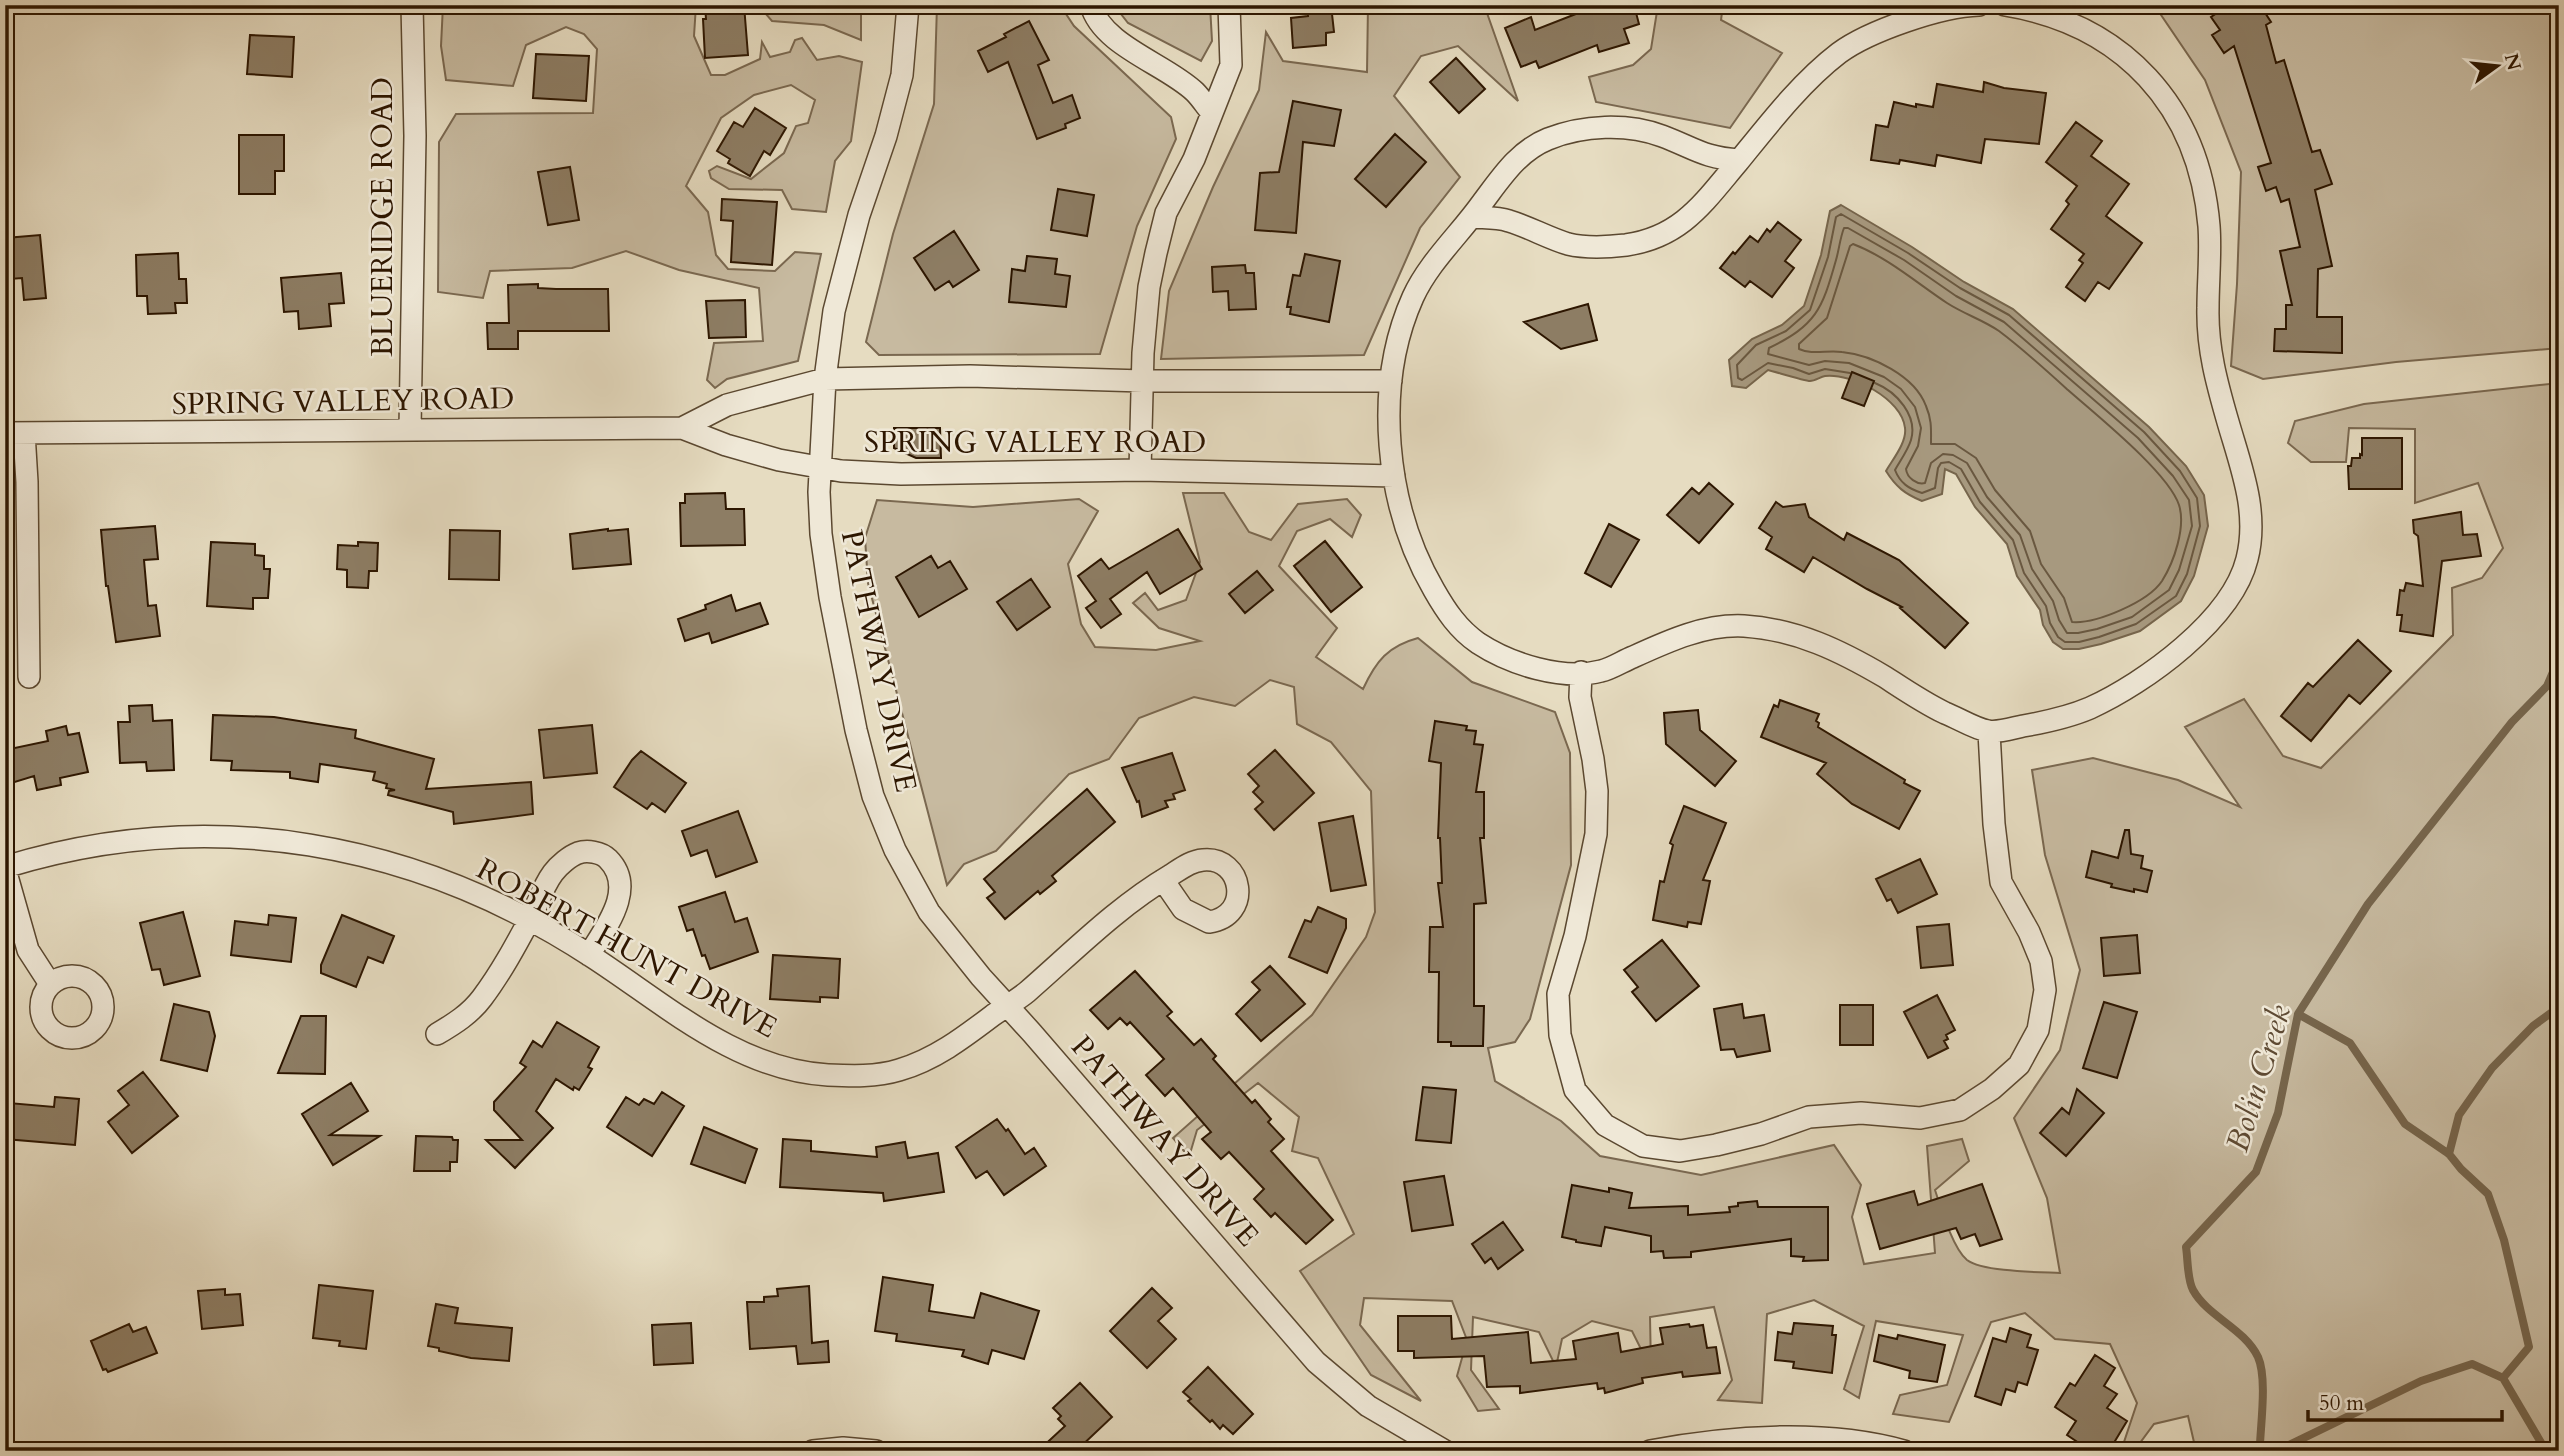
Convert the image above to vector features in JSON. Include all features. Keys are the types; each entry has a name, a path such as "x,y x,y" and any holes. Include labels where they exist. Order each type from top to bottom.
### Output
{"street":[{"name":"BLUERIDGE ROAD","path":"410,429 415,136 412,5"},
{"name":"PATHWAY DRIVE","path":"908,5 902,75 834,311 824,379 820,467 821,534 830,597 856,730 873,796 895,850 929,912 1006,1006 1316,1362 1368,1406 1445,1451"},
{"path":"1091,5 1094,14 1111,34 1194,91 1212,113"},
{"path":"1140,470 1143,353 1149,287 1166,213 1194,159 1231,65 1228,5"},
{"path":"1472,217 1507,220 1569,244 1624,245 1647,241 1671,230 1696,213 1805,85 1840,52 1887,29 1927,14 1979,5"},
{"path":"1739,160 1702,155 1654,133 1634,128 1615,127 1571,132 1545,140 1519,157 1497,180 1416,291 1401,330 1391,381 1390,430 1395,477 1406,528 1424,573 1450,617 1472,639 1523,666 1547,670 1600,671 1673,638 1736,625 1795,634 1828,645 1928,705 1989,732 2052,721 2091,708 2153,671 2184,646 2228,601 2239,583 2247,558 2251,527 2248,491 2213,371 2208,312 2209,227 2204,192 2196,161 2175,115 2150,80 2123,54 2098,36 2060,18 2005,5"},
{"name":"SPRING VALLEY ROAD","path":"682,428 727,405 824,379 970,376 1143,381 1391,381"},
{"name":"SPRING VALLEY ROAD","path":"14,433 682,428 726,445 779,460 841,471 901,474 1140,470 1395,477"},
{"path":"14,433 27,482 29,677"},
{"path":"1581,672 1580,697 1597,790 1596,834 1575,936 1558,994 1560,1035 1575,1090 1605,1125 1643,1146 1680,1151 1760,1135 1809,1117 1861,1113 1920,1118 1960,1110 1992,1089 2019,1065 2038,1030 2045,990 2041,961 2029,932 2001,882 1994,824 1989,732"},
{"name":"ROBERT HUNT DRIVE","path":"5,868 82,846 159,836 204,835 269,839 327,847 396,864 463,888 589,955 726,1046 780,1067 824,1075 870,1076 899,1070 926,1060 965,1036 1024,994 1064,956 1140,894 1163,880"},
{"path":"437,1034 456,1023 483,996 529,921 554,872 572,855 582,851 605,856 618,874 620,894 612,917 589,955"},
{"path":"5,868 28,950 50,984"},
{"path":"1650,1451 1724,1439 1765,1437 1849,1441 1904,1451"},
{"path":"813,1451 843,1448 876,1451"}],"shaded area":[{"path":"443,5 696,5 694,36 711,75 725,75 760,59 762,42 770,57 790,52 795,40 802,38 817,60 839,56 862,62 851,141 835,161 826,212 792,209 782,190 729,189 711,178 709,171 717,166 751,179 784,153 796,126 808,123 815,100 791,85 754,95 721,118 686,186 708,212 716,255 728,269 775,271 795,252 821,254 798,361 727,379 715,388 707,380 714,343 763,341 759,288 679,270 626,251 572,268 490,271 483,298 438,292 439,142 456,114 593,113 597,49 584,34 566,27 526,45 513,86 446,80 441,46"},
{"path":"758,5 861,5 861,40 824,25 772,21"},
{"path":"937,5 1060,5 1074,26 1171,117 1176,139 1137,226 1100,354 879,355 866,342 893,234 934,104"},
{"path":"1114,5 1210,5 1212,41 1201,61 1128,23"},
{"path":"1368,5 1503,5 1487,13 1518,101 1458,46 1421,56 1394,96 1460,177 1420,228 1364,355 1161,359 1169,291 1213,187 1259,90 1266,32 1283,61 1367,72"},
{"path":"1658,5 1723,5 1721,20 1782,53 1730,128 1596,102 1589,77 1633,65 1651,49"},
{"path":"2147,5 2559,5 2559,348 2396,362 2263,379 2231,366 2241,172 2205,80 2159,12"},
{"path":"2559,383 2559,1451 2196,1451 2188,1416 2154,1424 2134,1451 2121,1451 2137,1403 2110,1344 2055,1339 2025,1313 1991,1322 1949,1422 1893,1414 1900,1395 1947,1385 1963,1335 1876,1321 1859,1398 1844,1389 1864,1326 1814,1300 1767,1314 1762,1403 1718,1400 1732,1380 1714,1307 1650,1317 1651,1369 1632,1331 1592,1321 1562,1339 1556,1367 1539,1332 1473,1317 1471,1370 1499,1409 1478,1411 1457,1376 1467,1340 1452,1301 1364,1298 1360,1325 1421,1401 1371,1375 1300,1271 1354,1234 1318,1158 1292,1151 1299,1117 1258,1083 1197,1130 1189,1157 1173,1138 1312,1015 1366,937 1375,912 1371,791 1331,742 1297,724 1294,687 1270,680 1235,706 1194,697 1139,718 1109,759 1069,774 996,851 964,864 947,885 868,583 865,538 877,500 973,507 1079,499 1098,511 1068,564 1081,624 1095,647 1156,650 1200,641 1159,628 1133,603 1145,593 1158,610 1186,600 1200,562 1183,493 1224,493 1249,532 1271,540 1298,504 1347,499 1361,515 1352,537 1330,519 1297,531 1279,566 1337,628 1316,657 1363,689 1384,656 1399,645 1418,638 1472,682 1555,712 1570,753 1571,865 1530,1019 1515,1042 1488,1048 1495,1081 1561,1121 1600,1156 1701,1175 1834,1145 1861,1185 1852,1217 1864,1264 1935,1253 1927,1146 1962,1139 1969,1161 1935,1190 1948,1228 1962,1255 1967,1260 1985,1267 2060,1273 2047,1198 2014,1118 2060,1050 2080,970 2045,855 2032,770 2093,758 2178,780 2240,807 2185,727 2244,699 2283,756 2321,768 2453,635 2452,588 2482,578 2503,548 2478,483 2415,503 2415,429 2349,428 2346,462 2311,462 2288,443 2295,421 2364,404"}],"water":[{"path":"1841,205 1964,282 2013,309 2149,427 2186,466 2204,495 2208,526 2194,576 2181,601 2140,631 2101,644 2063,649 2053,642 2043,625 2040,610 2017,576 2007,544 1975,507 1956,474 1945,469 1942,494 1922,501 1901,489 1890,477 1886,471 1902,445 1905,428 1902,417 1885,398 1861,383 1836,376 1810,381 1768,370 1746,388 1732,386 1729,360 1752,339 1782,325 1804,306 1821,255 1830,211"}],"building":[{"path":"705,5 744,5 748,55 705,58"},
{"path":"1307,5 1331,5 1334,32 1326,33 1326,45 1293,48 1291,18 1308,16"},
{"path":"1585,5 1634,5 1639,24 1624,29 1629,43 1599,52 1597,45 1539,68 1536,61 1521,67 1505,28 1531,17 1535,30 1586,10"},
{"path":"2229,5 2260,5 2271,22 2266,25 2276,63 2284,60 2312,152 2320,150 2332,184 2315,190 2332,266 2318,269 2317,317 2342,317 2342,353 2274,351 2275,329 2286,329 2286,305 2292,305 2280,251 2300,247 2289,199 2281,202 2276,187 2266,191 2258,167 2271,163 2234,46 2224,53 2212,35 2220,30 2211,17"},
{"path":"1029,21 1049,60 1038,65 1053,103 1072,95 1080,118 1065,124 1066,128 1037,139 1008,62 988,72 978,51 1006,37 1004,34"},
{"path":"250,35 294,37 292,77 247,74"},
{"path":"536,54 589,56 586,101 533,98"},
{"path":"1456,58 1485,89 1459,113 1430,82"},
{"path":"1984,82 2004,88 2046,93 2039,144 1985,139 1981,163 1937,155 1935,166 1900,160 1899,164 1871,160 1876,125 1888,127 1894,102 1916,107 1916,104 1933,107 1937,84 1983,92"},
{"path":"1293,101 1341,110 1334,146 1303,142 1296,233 1255,230 1260,173 1279,172"},
{"path":"755,108 786,128 770,155 764,151 750,176 728,163 730,159 717,151 734,122 743,127"},
{"path":"2076,122 2102,141 2091,156 2129,184 2106,216 2142,243 2109,289 2098,282 2085,301 2066,287 2083,263 2079,260 2084,254 2051,229 2069,204 2066,201 2077,186 2046,162"},
{"path":"1395,134 1426,162 1386,207 1355,179"},
{"path":"239,135 284,135 284,171 275,171 275,194 239,194"},
{"path":"570,167 579,220 548,225 538,172"},
{"path":"1058,189 1094,195 1087,236 1051,230"},
{"path":"722,199 777,202 772,265 731,262 733,221 721,220"},
{"path":"1778,222 1801,240 1785,261 1794,268 1772,297 1750,281 1745,287 1720,268 1750,236 1758,242 1767,229 1770,232"},
{"path":"954,231 979,270 953,287 949,281 935,290 914,258"},
{"path":"40,235 46,298 24,300 22,278 10,279 6,238"},
{"path":"178,253 179,279 186,279 187,303 175,303 176,313 148,314 147,296 137,296 136,255"},
{"path":"1305,254 1340,261 1329,322 1290,314 1291,307 1287,307 1293,275 1300,276"},
{"path":"1027,256 1057,259 1055,274 1070,276 1066,307 1009,302 1012,269 1025,271"},
{"path":"1245,265 1246,273 1254,273 1256,309 1229,310 1228,291 1213,292 1212,267"},
{"path":"341,273 344,303 329,304 331,326 299,329 298,311 284,312 281,278"},
{"path":"538,284 538,288 608,289 609,331 518,331 518,349 488,349 487,323 509,323 508,285"},
{"path":"745,300 746,337 709,338 706,301"},
{"path":"1588,304 1597,340 1561,349 1524,322"},
{"path":"1852,372 1874,381 1864,406 1842,398"},
{"path":"894,428 940,428 941,458 916,458 894,448"},
{"path":"2362,438 2402,438 2402,489 2349,489 2348,466 2351,466 2352,458 2360,458 2360,454 2362,455"},
{"path":"1709,483 1733,504 1699,543 1667,515 1692,488 1699,494"},
{"path":"725,493 726,509 744,509 745,545 681,546 680,503 685,503 685,494"},
{"path":"1776,502 1783,507 1805,504 1809,517 1844,540 1847,533 1899,560 1968,623 1945,648 1900,608 1902,607 1813,557 1804,572 1766,549 1772,537 1759,528"},
{"path":"2461,512 2463,535 2477,534 2481,556 2442,561 2433,636 2400,631 2402,615 2397,615 2400,590 2404,591 2406,583 2423,586 2418,536 2414,533 2413,520"},
{"path":"1609,524 1639,540 1611,587 1585,573"},
{"path":"155,526 158,559 144,560 148,606 156,605 160,636 116,642 106,586 101,530"},
{"path":"628,529 631,564 573,569 570,534"},
{"path":"1178,529 1202,569 1160,594 1147,572 1110,599 1121,614 1101,628 1086,608 1096,601 1078,576 1101,559 1109,569"},
{"path":"450,530 500,531 499,580 449,579"},
{"path":"1325,541 1362,587 1331,612 1294,566"},
{"path":"211,542 255,544 255,555 264,556 264,569 270,569 268,598 253,598 253,609 207,606"},
{"path":"358,542 378,543 377,571 369,571 368,588 347,587 347,570 337,569 338,545 358,546"},
{"path":"931,556 938,568 950,561 967,589 919,617 896,577"},
{"path":"1257,571 1273,590 1245,613 1229,594"},
{"path":"1031,579 1050,607 1017,630 997,602"},
{"path":"731,595 736,611 760,603 768,624 712,643 709,633 685,641 678,619 706,609 705,605"},
{"path":"2358,640 2391,671 2360,704 2349,695 2311,741 2281,716 2308,683 2313,687"},
{"path":"1780,700 1819,714 1816,721 1819,723 1818,727 1920,791 1899,829 1852,804 1817,774 1826,763 1761,737 1774,705 1778,707"},
{"path":"152,705 153,721 172,720 174,770 147,771 146,762 120,763 118,722 130,722 129,706"},
{"path":"1698,710 1700,730 1736,761 1715,786 1666,744 1664,713"},
{"path":"213,715 274,717 356,730 355,738 434,759 426,789 531,782 533,814 454,824 453,812 388,795 389,791 395,790 386,788 387,784 373,780 375,772 320,764 318,782 290,778 290,772 231,770 232,761 211,760"},
{"path":"1435,721 1467,726 1466,730 1476,731 1474,744 1483,745 1476,792 1484,792 1484,838 1480,838 1486,903 1474,904 1474,1006 1484,1006 1483,1046 1451,1046 1451,1042 1438,1042 1439,972 1429,972 1430,927 1443,927 1438,883 1442,883 1438,838 1441,763 1429,761"},
{"path":"592,725 597,773 544,778 539,730"},
{"path":"66,726 68,735 79,733 88,772 60,778 61,785 37,790 34,776 5,785 5,750 48,741 46,731"},
{"path":"1275,750 1314,793 1274,830 1255,809 1263,802 1253,792 1259,786 1248,774"},
{"path":"641,751 686,783 665,812 652,803 647,809 614,787"},
{"path":"1172,753 1185,790 1173,794 1175,799 1165,801 1168,807 1142,817 1139,801 1137,802 1122,768"},
{"path":"1087,789 1115,822 1052,876 1056,881 1040,894 1038,891 1005,919 987,898 995,892 984,879"},
{"path":"1684,806 1726,823 1703,880 1710,881 1701,924 1688,922 1687,927 1653,920 1660,881 1664,882 1673,845 1670,843"},
{"path":"738,811 757,862 716,877 707,850 691,856 682,831"},
{"path":"1353,816 1366,885 1331,891 1319,823"},
{"path":"2125,830 2129,830 2131,854 2143,856 2141,868 2152,871 2147,892 2111,887 2112,884 2086,877 2092,851 2118,858"},
{"path":"1920,859 1937,894 1898,913 1891,899 1887,901 1876,879"},
{"path":"725,892 735,922 747,918 758,952 710,969 705,955 702,956 693,929 687,931 679,907"},
{"path":"1318,907 1346,919 1346,928 1327,973 1289,957 1305,920 1311,922"},
{"path":"183,912 200,976 164,985 160,969 152,970 140,923"},
{"path":"269,915 296,918 291,962 231,955 235,921 268,925"},
{"path":"342,915 394,936 383,963 368,957 356,987 321,973 321,965"},
{"path":"1949,924 1953,965 1921,968 1917,927"},
{"path":"2137,935 2140,973 2104,976 2101,938"},
{"path":"1662,940 1699,986 1656,1021 1632,992 1638,987 1624,970"},
{"path":"773,955 840,959 838,998 820,997 820,1002 770,999"},
{"path":"1270,966 1305,1004 1261,1041 1236,1014 1260,990 1252,982"},
{"path":"1135,971 1172,1012 1167,1016 1194,1045 1201,1039 1216,1056 1213,1059 1252,1103 1255,1100 1271,1119 1268,1122 1284,1139 1271,1151 1333,1220 1306,1244 1275,1213 1271,1217 1254,1199 1264,1189 1229,1152 1221,1159 1202,1139 1211,1132 1173,1088 1165,1096 1146,1075 1164,1059 1130,1022 1127,1025 1120,1018 1108,1029 1090,1010"},
{"path":"1937,995 1955,1030 1946,1035 1948,1039 1944,1041 1948,1048 1928,1058 1904,1012"},
{"path":"2104,1002 2137,1012 2117,1078 2083,1068"},
{"path":"174,1004 209,1012 215,1036 207,1071 161,1060"},
{"path":"1742,1004 1744,1018 1764,1015 1770,1051 1737,1057 1734,1049 1721,1050 1714,1009"},
{"path":"1840,1005 1873,1005 1873,1045 1840,1045"},
{"path":"301,1016 326,1016 325,1074 278,1073"},
{"path":"557,1022 599,1047 588,1067 592,1069 579,1090 574,1087 573,1090 556,1079 536,1111 553,1128 515,1168 486,1140 522,1140 494,1110 494,1102 526,1067 520,1063 533,1041 542,1047"},
{"path":"143,1072 178,1116 132,1153 108,1122 129,1105 118,1091"},
{"path":"351,1083 368,1111 330,1135 380,1136 333,1165 302,1114"},
{"path":"1423,1087 1456,1090 1451,1143 1416,1140"},
{"path":"2077,1089 2104,1113 2066,1156 2040,1133 2062,1108 2069,1114"},
{"path":"662,1092 684,1106 652,1156 607,1127 626,1097 639,1105 644,1099 654,1104"},
{"path":"55,1097 79,1099 75,1145 5,1139 9,1103 54,1107"},
{"path":"997,1119 1006,1131 1008,1129 1025,1154 1034,1148 1046,1166 1004,1195 987,1171 976,1178 956,1147"},
{"path":"704,1127 757,1149 745,1183 691,1164"},
{"path":"416,1136 452,1137 453,1140 458,1140 457,1162 450,1162 450,1171 414,1171"},
{"path":"783,1139 811,1141 811,1151 877,1157 876,1147 905,1142 908,1158 938,1153 944,1192 884,1201 883,1193 780,1187"},
{"path":"1444,1176 1453,1225 1412,1231 1404,1182"},
{"path":"1982,1184 2002,1239 1980,1246 1975,1234 1961,1239 1956,1228 1880,1249 1867,1204 1914,1191 1918,1205"},
{"path":"1572,1185 1632,1193 1629,1208 1688,1206 1688,1215 1730,1212 1729,1207 1738,1206 1738,1203 1757,1201 1758,1207 1828,1207 1828,1260 1803,1261 1804,1257 1791,1256 1791,1239 1691,1252 1691,1257 1664,1258 1663,1251 1651,1252 1651,1236 1605,1227 1601,1246 1576,1242 1562,1237"},
{"path":"1503,1222 1523,1250 1498,1269 1491,1258 1485,1263 1472,1244"},
{"path":"883,1277 933,1285 929,1311 974,1318 981,1293 1039,1311 1024,1359 992,1350 988,1364 962,1356 964,1350 896,1341 897,1334 875,1331"},
{"path":"319,1285 373,1291 366,1349 339,1346 340,1341 313,1338"},
{"path":"809,1286 812,1343 828,1341 829,1362 798,1364 796,1346 750,1349 747,1302 764,1302 764,1297 778,1296 777,1289"},
{"path":"1152,1288 1172,1308 1158,1321 1176,1339 1147,1368 1110,1331"},
{"path":"225,1289 225,1295 240,1294 243,1325 202,1329 198,1291"},
{"path":"436,1304 458,1308 455,1323 512,1328 509,1361 471,1358 428,1346"},
{"path":"1398,1316 1451,1316 1452,1339 1528,1332 1531,1363 1576,1359 1573,1341 1618,1333 1621,1352 1663,1344 1660,1328 1703,1325 1707,1348 1716,1347 1720,1373 1683,1377 1682,1372 1642,1378 1643,1383 1605,1393 1604,1388 1598,1389 1597,1383 1520,1393 1520,1386 1487,1387 1484,1356 1414,1358 1414,1351 1398,1351"},
{"path":"691,1323 693,1363 654,1365 652,1325"},
{"path":"1794,1323 1833,1326 1832,1335 1836,1335 1832,1373 1793,1368 1794,1362 1775,1360 1778,1332 1792,1334"},
{"path":"129,1324 133,1332 146,1327 157,1353 108,1372 103,1370 91,1341"},
{"path":"2010,1328 2031,1335 2027,1347 2038,1350 2027,1385 2018,1382 2015,1392 2006,1389 2001,1405 1975,1396 1993,1338 2006,1342"},
{"path":"1879,1335 1897,1339 1898,1335 1945,1345 1937,1382 1909,1378 1910,1371 1874,1361"},
{"path":"2095,1355 2115,1368 2104,1386 2117,1394 2107,1408 2127,1421 2109,1451 2091,1451 2067,1435 2076,1421 2055,1407 2070,1383 2075,1386"},
{"path":"1208,1367 1253,1414 1233,1434 1223,1425 1220,1429 1212,1420 1210,1422 1188,1401 1191,1399 1183,1392"},
{"path":"1080,1383 1112,1417 1076,1451 1038,1451 1065,1426 1058,1419 1061,1416 1053,1408"}],"waterway":[{"name":"Bolin Creek","path":"2546,1451 2503,1378 2472,1364 2421,1381 2281,1449 2260,1444 2263,1388 2258,1357 2244,1338 2208,1308 2193,1290 2186,1247 2256,1172 2278,1113 2298,1014 2368,904 2512,722 2547,686 2559,658"},
{"path":"2449,1154 2459,1115 2492,1068 2533,1026 2559,1007"},
{"path":"2298,1014 2350,1043 2405,1124 2449,1154 2488,1194 2504,1240 2529,1347 2503,1378"}]}
